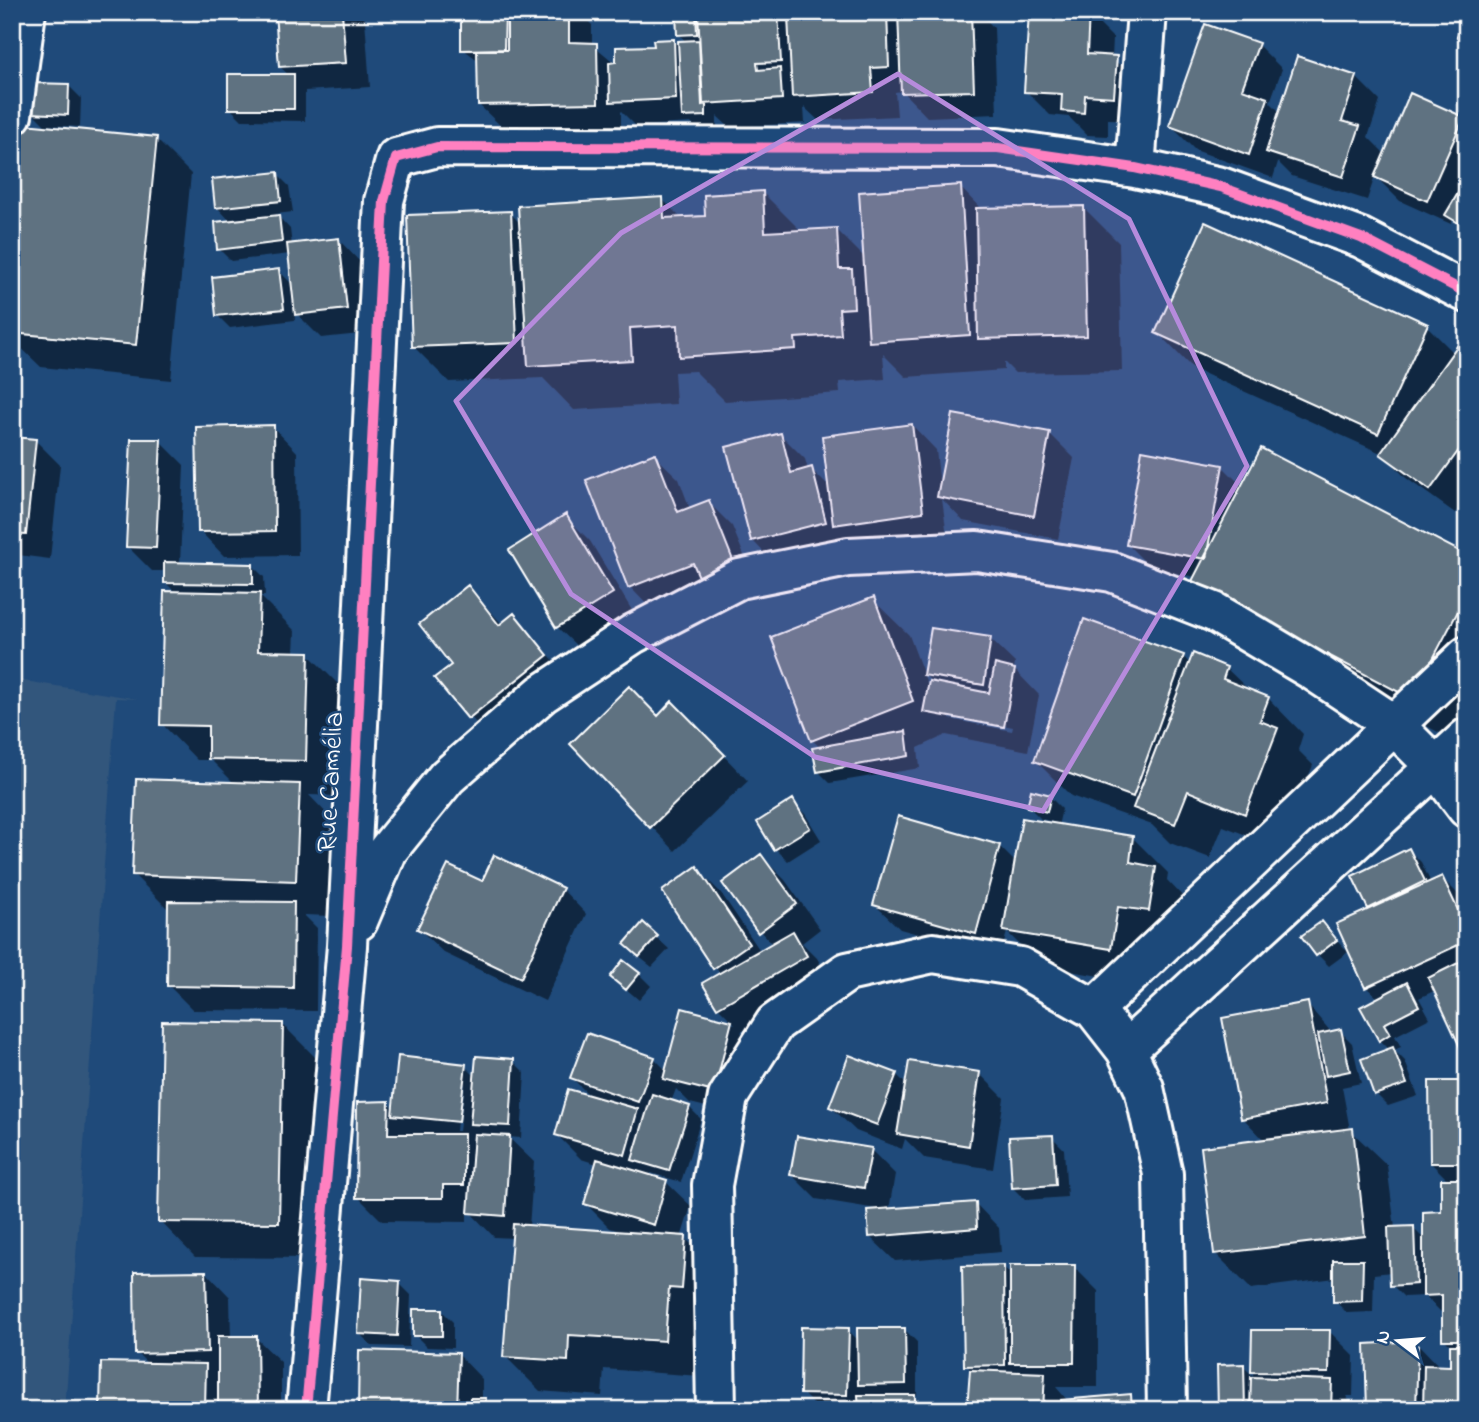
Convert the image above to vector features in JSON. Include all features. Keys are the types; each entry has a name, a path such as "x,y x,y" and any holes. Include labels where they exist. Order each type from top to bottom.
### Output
{"street":[{"path":"12,115 26,12"},
{"path":"1147,12 1135,168 1221,187 1362,238 1467,293"},
{"name":"Rue Camélia","path":"306,1410 347,946 384,201 397,158 437,147 998,148 1135,168"},
{"path":"347,946 388,850 447,777 542,694 633,634 739,579 848,557 977,551 1112,572 1214,612 1312,670 1392,723 1436,767 1467,808"},
{"path":"1094,1009 1392,723 1467,656"},
{"path":"1126,1050 1467,738"},
{"path":"716,1410 712,1185 728,1097 775,1023 847,972 933,953 1020,968 1094,1009 1126,1050 1144,1088 1163,1174 1167,1410"}],"highlighted area":[{"path":"898,74 1129,219 1247,466 1043,811 815,757 571,594 456,401 621,233"}],"shaded area":[{"path":"12,679 138,699 116,698 65,1410 12,1410"}],"building":[{"path":"275,12 342,12 346,63 279,67"},
{"path":"461,12 505,12 504,49 461,50"},
{"path":"507,12 569,12 569,42 597,43 598,103 478,105 477,50 507,50"},
{"path":"676,12 696,12 697,34 677,35"},
{"path":"698,12 778,12 781,62 757,63 758,70 780,68 782,99 703,104"},
{"path":"808,12 887,12 889,67 871,68 873,92 792,97 788,16 808,15"},
{"path":"898,12 971,12 974,91 901,93"},
{"path":"1029,12 1089,12 1087,54 1117,56 1114,97 1085,95 1084,113 1061,111 1062,94 1024,92"},
{"path":"1467,12 1467,41 1457,37"},
{"path":"1205,24 1259,43 1242,89 1268,98 1249,155 1169,126"},
{"path":"674,39 676,99 610,102 609,63 616,62 616,47 654,46 653,40"},
{"path":"699,40 702,105 706,104 706,116 682,117 678,41"},
{"path":"1297,56 1357,76 1342,121 1360,126 1343,177 1266,152"},
{"path":"228,74 294,74 294,109 228,109"},
{"path":"32,83 69,84 68,115 31,113"},
{"path":"1410,93 1464,117 1427,201 1374,177"},
{"path":"24,124 157,137 136,345 12,333 12,243"},
{"path":"278,172 281,201 215,208 212,179"},
{"path":"1467,178 1467,228 1445,215"},
{"path":"961,185 970,335 869,342 859,192"},
{"path":"763,191 765,232 837,228 839,269 852,269 854,308 839,309 841,335 795,338 796,349 679,357 678,325 630,328 632,360 528,366 518,206 663,197 664,218 705,216 704,195"},
{"path":"1084,206 1087,336 978,339 976,208"},
{"path":"511,211 517,343 412,347 407,215"},
{"path":"279,215 282,242 217,250 215,222"},
{"path":"1205,222 1428,324 1378,434 1155,333"},
{"path":"339,238 347,309 295,315 287,244"},
{"path":"279,269 284,309 216,316 212,277"},
{"path":"1460,342 1467,347 1467,439 1430,490 1380,454"},
{"path":"953,414 1050,432 1034,516 937,497"},
{"path":"912,424 923,512 833,525 822,436"},
{"path":"274,425 275,531 198,532 196,427"},
{"path":"781,433 791,473 812,467 826,522 751,541 726,447"},
{"path":"12,437 36,439 26,535 12,534"},
{"path":"131,439 161,439 156,548 126,547"},
{"path":"1261,448 1467,555 1467,594 1412,699 1191,583"},
{"path":"1142,450 1223,465 1206,559 1126,545"},
{"path":"655,453 678,512 709,500 734,563 699,577 693,563 628,588 586,480"},
{"path":"566,514 613,593 556,628 509,550"},
{"path":"164,562 253,564 253,584 164,583"},
{"path":"468,585 499,625 514,613 548,655 468,719 434,678 451,665 419,624"},
{"path":"164,591 260,593 258,651 309,652 306,761 208,759 208,726 160,725"},
{"path":"874,597 913,701 811,741 771,637"},
{"path":"1084,619 1184,655 1133,797 1034,761"},
{"path":"931,628 991,637 984,685 923,675"},
{"path":"1193,653 1227,667 1223,679 1269,697 1260,721 1278,728 1245,814 1188,791 1175,824 1133,808"},
{"path":"995,664 1015,669 1004,727 923,712 929,681 989,693"},
{"path":"629,686 658,716 672,701 725,755 650,828 570,744"},
{"path":"906,731 909,756 817,772 812,748"},
{"path":"136,779 300,784 296,881 132,875"},
{"path":"1031,790 1051,795 1047,812 1027,807"},
{"path":"793,799 810,828 774,850 757,822"},
{"path":"898,816 1000,845 976,934 873,905"},
{"path":"1022,818 1133,836 1130,862 1156,867 1149,911 1118,907 1111,949 1003,931"},
{"path":"1409,848 1425,881 1368,909 1352,876"},
{"path":"761,854 797,904 758,933 722,883"},
{"path":"494,855 563,888 521,978 417,929 448,865 482,881"},
{"path":"697,866 749,944 713,969 662,891"},
{"path":"1442,876 1467,929 1467,941 1365,988 1336,924"},
{"path":"168,901 294,902 293,988 167,986"},
{"path":"1322,921 1337,940 1316,956 1301,936"},
{"path":"643,922 658,936 639,957 624,944"},
{"path":"793,931 807,956 717,1008 702,983"},
{"path":"623,960 640,973 626,990 610,977"},
{"path":"1467,960 1467,1062 1428,978"},
{"path":"1407,982 1419,1006 1384,1024 1390,1034 1379,1041 1360,1007"},
{"path":"1308,1002 1327,1103 1241,1119 1222,1018"},
{"path":"682,1008 732,1021 714,1092 663,1079"},
{"path":"162,1021 283,1023 279,1223 158,1222"},
{"path":"1341,1029 1350,1071 1326,1076 1318,1034"},
{"path":"587,1033 655,1057 638,1102 570,1078"},
{"path":"1393,1047 1407,1084 1374,1095 1361,1059"},
{"path":"849,1055 897,1073 877,1125 829,1107"},
{"path":"398,1056 466,1064 459,1122 392,1115"},
{"path":"476,1056 514,1059 510,1126 470,1124"},
{"path":"909,1061 980,1072 969,1146 897,1134"},
{"path":"1429,1081 1467,1081 1467,1163 1430,1163"},
{"path":"568,1089 638,1109 625,1155 555,1135"},
{"path":"652,1094 690,1106 669,1171 632,1160"},
{"path":"389,1101 388,1134 464,1134 464,1185 443,1185 443,1198 356,1198 357,1102"},
{"path":"1353,1128 1365,1236 1214,1254 1201,1147"},
{"path":"474,1134 510,1136 505,1216 468,1213"},
{"path":"1053,1135 1056,1185 1012,1188 1009,1137"},
{"path":"797,1136 872,1148 864,1188 790,1175"},
{"path":"597,1159 667,1180 654,1225 584,1204"},
{"path":"1441,1179 1467,1179 1467,1340 1442,1340 1442,1295 1423,1296 1423,1212 1441,1211"},
{"path":"976,1202 977,1228 869,1237 867,1210"},
{"path":"513,1224 686,1236 682,1289 669,1288 665,1341 569,1335 568,1361 503,1357"},
{"path":"1414,1226 1416,1284 1390,1286 1388,1227"},
{"path":"1333,1260 1363,1260 1362,1301 1333,1302"},
{"path":"1004,1265 1005,1365 964,1366 962,1266"},
{"path":"1010,1265 1075,1265 1074,1363 1010,1363"},
{"path":"206,1271 208,1352 135,1354 134,1272"},
{"path":"361,1278 400,1281 397,1336 358,1334"},
{"path":"413,1309 442,1309 442,1336 413,1336"},
{"path":"801,1327 849,1328 847,1395 800,1394"},
{"path":"857,1328 905,1328 906,1384 858,1385"},
{"path":"1252,1330 1330,1330 1329,1373 1251,1372"},
{"path":"218,1336 257,1336 258,1410 218,1410"},
{"path":"1418,1341 1416,1410 1367,1410 1365,1344"},
{"path":"1450,1345 1467,1345 1467,1410 1423,1410 1424,1365 1450,1366"},
{"path":"359,1350 459,1353 457,1410 358,1410"},
{"path":"101,1362 206,1364 205,1409 100,1408"},
{"path":"1244,1364 1245,1410 1218,1410 1217,1365"},
{"path":"970,1370 1045,1373 1043,1410 967,1409"},
{"path":"1251,1377 1332,1380 1331,1410 1250,1410"},
{"path":"1131,1394 1132,1410 1061,1410 1061,1400"},
{"path":"858,1395 915,1395 915,1410 859,1410"},
{"path":"470,1398 486,1398 485,1410 470,1410"}],"cycle path":[{"path":"306,1410 347,946 384,201 396,158 437,147 998,148 1135,168 1221,187 1361,238 1467,293"}]}
